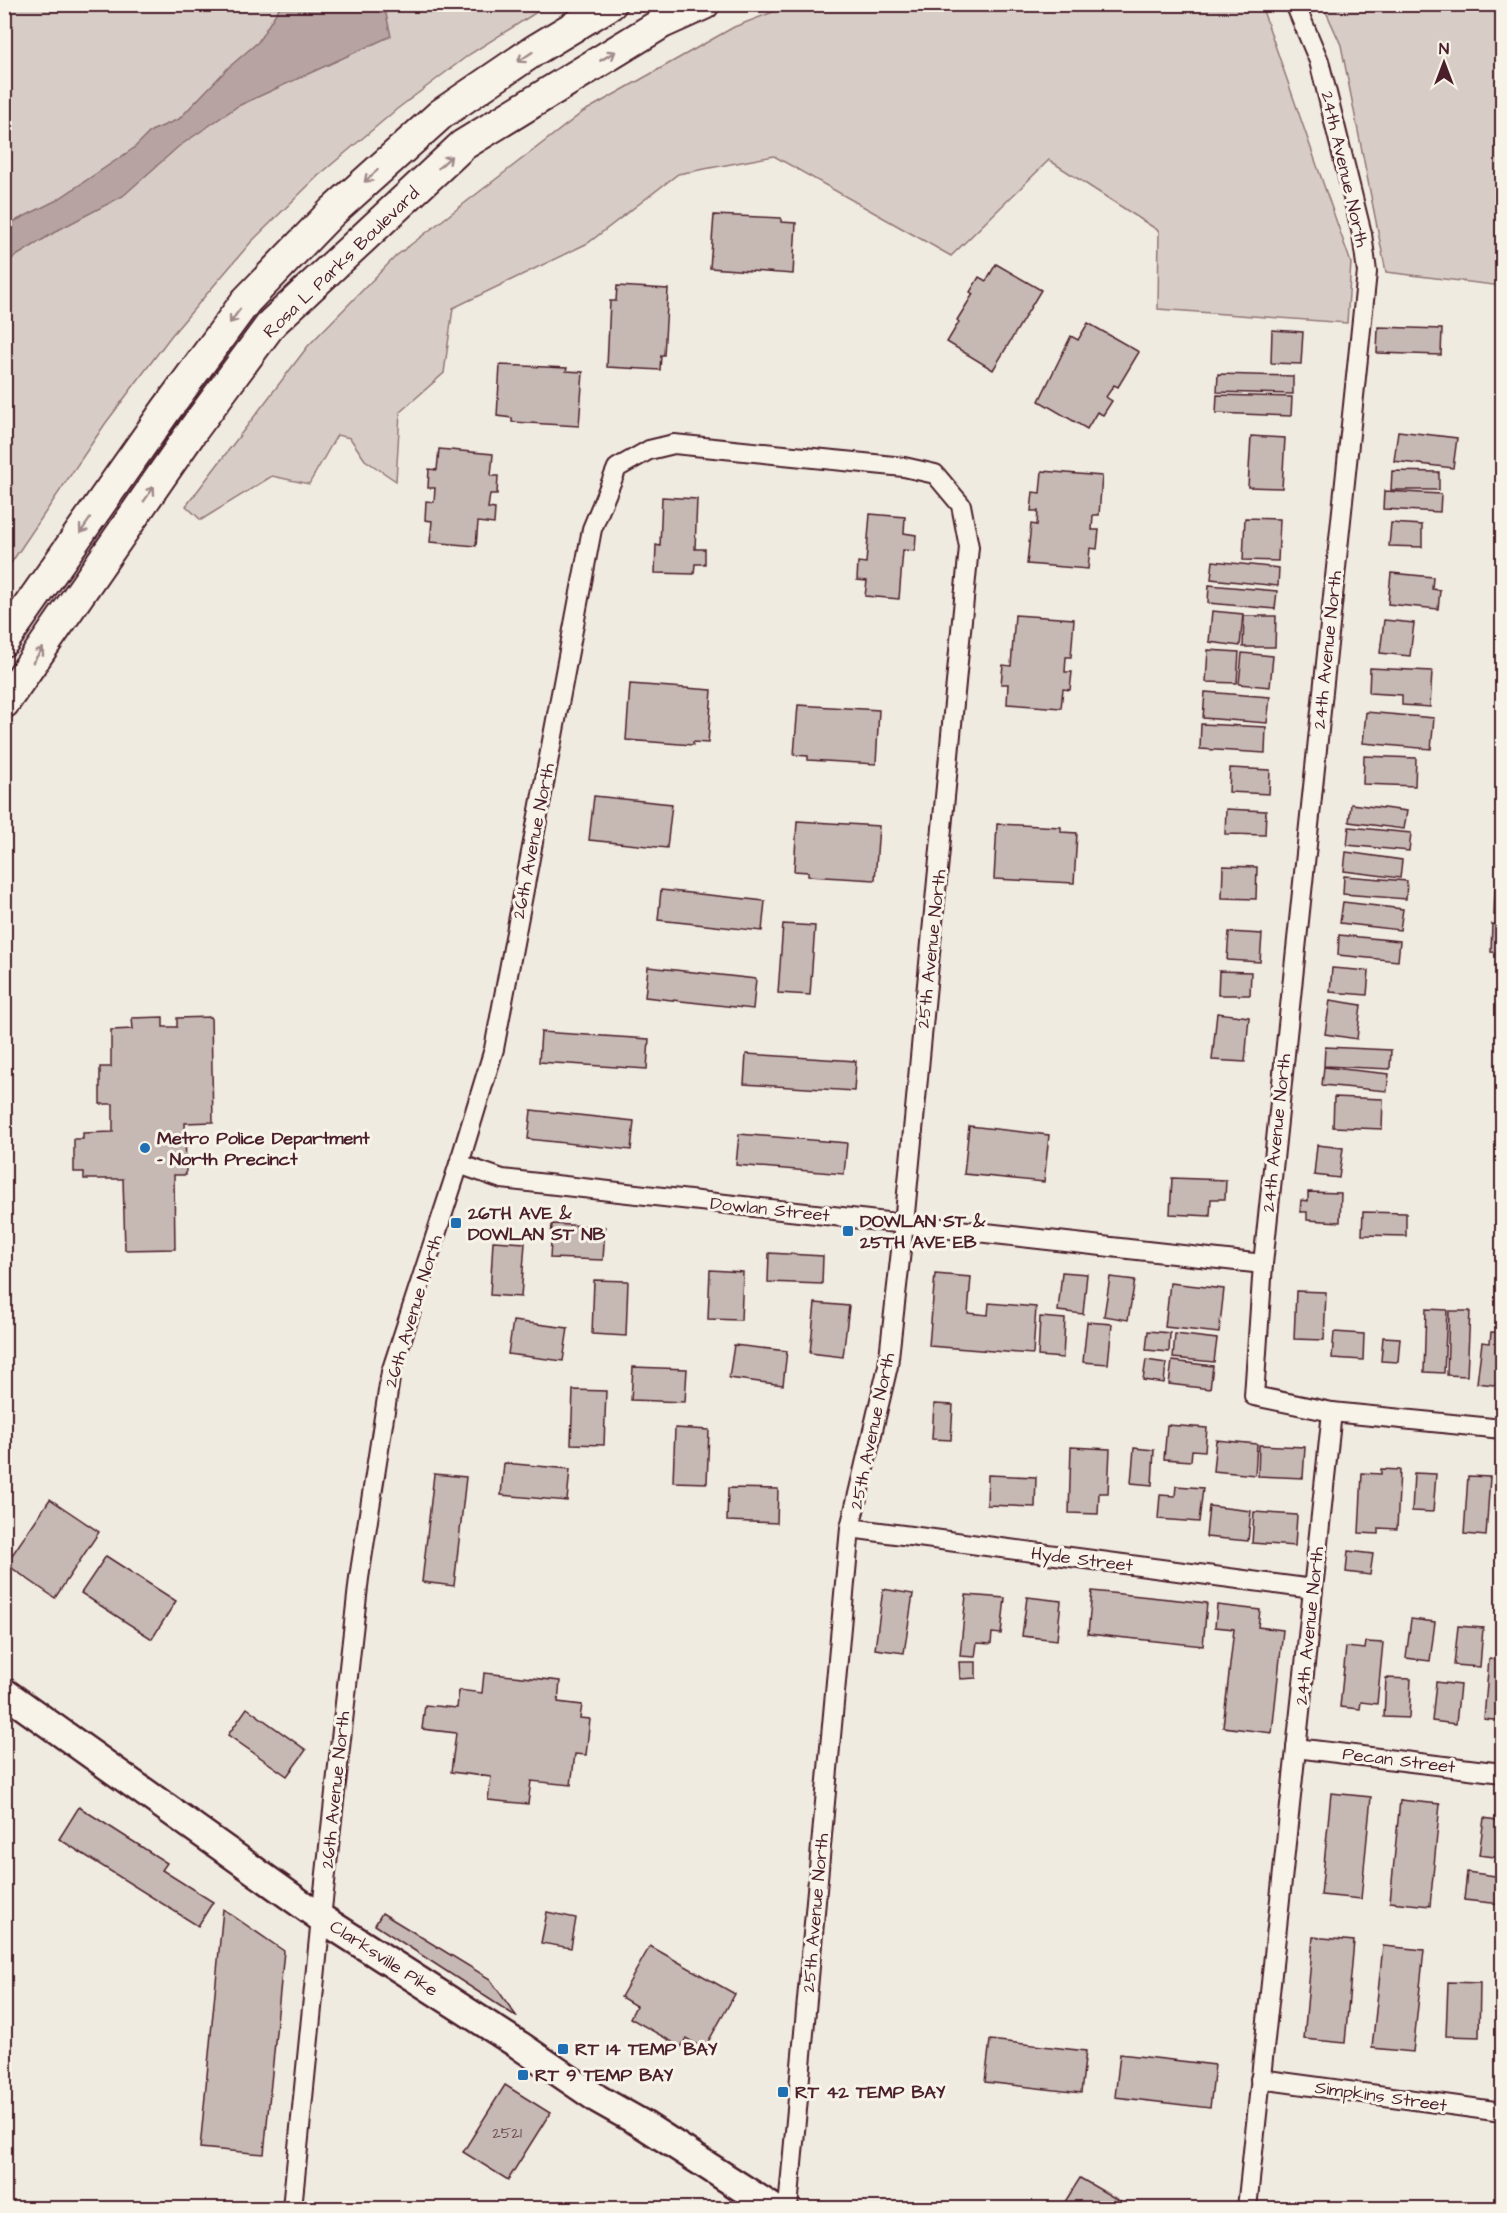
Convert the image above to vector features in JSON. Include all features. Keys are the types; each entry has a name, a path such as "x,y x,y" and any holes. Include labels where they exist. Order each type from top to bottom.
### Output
{"main road":[{"name":"Rosa L Parks Boulevard","path":"4,641 166,410 246,301 332,212 441,114 535,50 611,4"},
{"name":"Rosa L Parks Boulevard","path":"4,703 193,430 272,323 463,145 662,23 704,4"},
{"name":"Clarksville Pike","path":"4,1692 321,1918 519,2045 598,2099 773,2208"}],"street":[{"name":"24th Avenue North","path":"1247,2208 1332,1412 1254,1396 1263,1264 1366,272 1362,234 1319,61 1295,4"},
{"name":"26th Avenue North","path":"292,2208 321,1918 359,1578 391,1372 494,1049 592,529 617,468 649,450 674,444 904,467 935,474 962,505 969,547"},
{"name":"25th Avenue North","path":"788,2208 850,1528 887,1375 904,1224 969,547"},
{"name":"Dowlan Street","path":"459,1164 502,1179 1263,1264"},
{"path":"1332,1412 1503,1429"},
{"name":"Hyde Street","path":"850,1528 1313,1589"},
{"name":"Pecan Street","path":"1296,1748 1503,1773"},
{"name":"Simpkins Street","path":"1260,2079 1503,2112"}],"shaded area":[{"path":"5,5 548,5 470,54 397,109 318,176 251,242 171,336 105,424 5,572"},
{"path":"281,5 373,5 386,14 391,36 238,106 178,147 123,196 60,229 5,263 5,226 57,200 134,148 151,131 179,119 228,68 258,42"},
{"path":"791,5 1261,5 1351,263 1347,323 1158,309 1159,231 1049,160 951,256 774,156 678,174 588,243 453,308 444,373 400,412 396,481 365,460 350,438 337,435 309,484 272,476 201,520 186,506 308,346 396,256 583,112 734,27"},
{"path":"1323,5 1502,5 1502,286 1386,272 1341,45"}],"building":[{"path":"714,215 781,218 781,222 796,223 793,274 710,268"},
{"path":"996,264 1041,290 993,370 947,342 973,294 970,292 979,277 986,281"},
{"path":"617,286 668,289 664,355 661,355 660,370 607,367 610,301 616,301"},
{"path":"1088,323 1139,352 1118,387 1114,385 1106,397 1112,401 1103,415 1097,412 1087,429 1039,401 1071,336 1078,340"},
{"path":"1378,327 1442,329 1441,355 1377,353"},
{"path":"1272,330 1303,332 1301,364 1271,363"},
{"path":"500,365 567,368 566,371 583,372 579,426 512,422 512,418 497,416"},
{"path":"1218,374 1293,376 1293,394 1217,392"},
{"path":"1217,395 1292,397 1291,416 1216,413"},
{"path":"1398,431 1457,438 1453,468 1394,461"},
{"path":"1251,436 1285,438 1282,488 1248,487"},
{"path":"439,449 493,454 491,476 498,476 497,494 490,494 488,508 495,509 494,524 478,522 476,546 430,542 432,521 425,520 426,501 434,502 435,488 428,488 429,469 437,470"},
{"path":"1042,471 1102,476 1099,515 1093,515 1092,530 1099,530 1097,549 1090,548 1088,569 1027,564 1031,524 1037,525 1038,511 1031,511 1033,492 1040,493"},
{"path":"1392,471 1439,472 1439,490 1391,490"},
{"path":"1384,491 1441,494 1440,512 1383,509"},
{"path":"662,497 697,499 695,549 705,549 705,564 695,564 694,574 655,573 656,545 660,546"},
{"path":"870,514 905,517 904,533 916,535 915,551 903,550 899,599 865,596 867,581 857,580 858,562 866,563"},
{"path":"1245,518 1280,519 1278,561 1243,560"},
{"path":"1391,523 1422,525 1422,547 1389,546"},
{"path":"1213,561 1279,568 1278,586 1211,579"},
{"path":"1391,573 1433,577 1432,589 1440,590 1438,609 1388,604"},
{"path":"1209,585 1277,591 1275,609 1208,603"},
{"path":"1212,611 1243,614 1240,646 1209,642"},
{"path":"1015,615 1074,619 1071,657 1066,657 1065,672 1072,672 1070,690 1063,689 1061,708 1007,704 1008,684 1001,684 1003,665 1011,666"},
{"path":"1244,616 1276,616 1275,647 1243,647"},
{"path":"1384,620 1414,623 1410,656 1380,653"},
{"path":"1208,650 1239,652 1237,683 1206,682"},
{"path":"1242,653 1273,656 1270,687 1239,684"},
{"path":"1370,668 1432,671 1430,707 1402,705 1402,695 1369,693"},
{"path":"630,684 712,690 708,743 693,742 693,745 626,740"},
{"path":"1205,692 1270,697 1267,723 1203,718"},
{"path":"798,705 879,710 876,764 808,760 808,756 794,755"},
{"path":"1366,712 1434,718 1431,749 1363,743"},
{"path":"1201,724 1266,727 1265,753 1200,749"},
{"path":"1364,756 1416,758 1415,786 1363,784"},
{"path":"1230,768 1270,770 1269,794 1229,792"},
{"path":"594,796 672,804 667,848 589,840"},
{"path":"1351,804 1407,811 1404,829 1349,822"},
{"path":"1226,809 1266,811 1265,835 1225,834"},
{"path":"797,821 879,826 875,880 808,876 808,872 794,871"},
{"path":"997,824 1061,827 1061,832 1077,833 1074,883 994,879"},
{"path":"1349,827 1411,833 1409,851 1347,845"},
{"path":"1346,852 1402,860 1400,878 1344,871"},
{"path":"1223,866 1257,867 1256,899 1222,898"},
{"path":"1344,876 1407,881 1406,899 1343,894"},
{"path":"1495,888 1502,888 1502,916 1494,915"},
{"path":"661,890 765,901 762,931 658,920"},
{"path":"1343,902 1403,909 1400,930 1340,923"},
{"path":"783,924 815,926 810,995 778,993"},
{"path":"1492,924 1502,925 1502,953 1491,952"},
{"path":"1229,932 1262,934 1260,962 1227,960"},
{"path":"1339,935 1400,941 1398,961 1338,955"},
{"path":"648,967 756,979 753,1009 645,997"},
{"path":"1332,968 1369,971 1367,995 1330,992"},
{"path":"1219,971 1251,972 1250,995 1218,995"},
{"path":"1330,1000 1361,1005 1357,1039 1325,1034"},
{"path":"1217,1013 1249,1017 1245,1062 1212,1060"},
{"path":"163,1017 163,1027 177,1027 177,1018 211,1017 213,1122 185,1123 186,1175 174,1175 175,1249 125,1250 123,1179 84,1179 84,1172 74,1172 74,1139 83,1139 83,1133 113,1132 113,1104 100,1104 100,1067 111,1067 111,1030 133,1029 132,1018"},
{"path":"541,1032 649,1039 647,1069 539,1062"},
{"path":"1325,1047 1391,1050 1390,1069 1324,1066"},
{"path":"746,1054 856,1061 854,1091 744,1084"},
{"path":"1324,1067 1389,1074 1387,1091 1322,1085"},
{"path":"1334,1097 1383,1099 1382,1129 1333,1127"},
{"path":"531,1110 634,1121 631,1150 528,1139"},
{"path":"969,1126 1049,1135 1044,1182 964,1174"},
{"path":"739,1134 847,1143 844,1174 736,1165"},
{"path":"1317,1145 1343,1148 1339,1178 1314,1175"},
{"path":"1172,1178 1226,1180 1225,1199 1211,1199 1210,1216 1170,1214"},
{"path":"1308,1192 1341,1193 1340,1222 1307,1220 1307,1212 1300,1212 1301,1200 1308,1201"},
{"path":"1363,1212 1406,1213 1406,1236 1362,1235"},
{"path":"552,1224 605,1227 603,1260 550,1258"},
{"path":"493,1241 525,1243 521,1297 490,1295"},
{"path":"769,1253 823,1256 822,1284 768,1282"},
{"path":"710,1270 743,1272 741,1320 708,1319"},
{"path":"1062,1272 1087,1274 1083,1314 1058,1311"},
{"path":"935,1274 971,1277 968,1313 988,1315 989,1303 1036,1307 1033,1354 929,1346"},
{"path":"1110,1277 1135,1280 1128,1320 1104,1316"},
{"path":"594,1280 628,1281 626,1336 592,1334"},
{"path":"1170,1283 1224,1289 1219,1333 1165,1327"},
{"path":"1296,1291 1326,1292 1324,1340 1294,1339"},
{"path":"815,1303 849,1306 843,1357 810,1353"},
{"path":"1426,1309 1447,1310 1444,1373 1424,1372"},
{"path":"1449,1311 1470,1311 1467,1376 1447,1375"},
{"path":"1040,1317 1065,1319 1063,1358 1038,1356"},
{"path":"513,1321 568,1328 563,1361 508,1354"},
{"path":"1087,1322 1112,1324 1108,1364 1083,1362"},
{"path":"1148,1331 1170,1333 1169,1352 1146,1350"},
{"path":"1334,1332 1364,1334 1363,1360 1332,1358"},
{"path":"1491,1332 1502,1333 1502,1386 1477,1383 1482,1342 1490,1343"},
{"path":"1175,1334 1217,1339 1214,1362 1173,1358"},
{"path":"1383,1337 1400,1338 1398,1362 1381,1361"},
{"path":"734,1345 787,1351 783,1385 729,1378"},
{"path":"1146,1360 1166,1363 1164,1383 1143,1380"},
{"path":"1172,1361 1213,1366 1210,1389 1169,1384"},
{"path":"633,1367 687,1369 685,1402 631,1400"},
{"path":"573,1390 606,1391 604,1445 571,1444"},
{"path":"934,1404 953,1405 951,1440 932,1439"},
{"path":"1167,1425 1207,1428 1205,1451 1192,1450 1191,1461 1164,1459"},
{"path":"675,1428 709,1430 707,1483 673,1482"},
{"path":"1216,1440 1257,1444 1255,1475 1213,1471"},
{"path":"1259,1445 1305,1447 1303,1478 1258,1476"},
{"path":"1071,1447 1110,1449 1108,1493 1099,1493 1098,1514 1069,1513"},
{"path":"1134,1448 1154,1450 1152,1485 1131,1483"},
{"path":"504,1463 570,1469 567,1501 501,1495"},
{"path":"1381,1469 1400,1470 1397,1529 1379,1528 1379,1534 1359,1533 1362,1473 1381,1474"},
{"path":"1414,1473 1436,1474 1433,1512 1412,1511"},
{"path":"434,1474 466,1477 454,1586 422,1582"},
{"path":"988,1475 1036,1477 1035,1507 987,1505"},
{"path":"1468,1476 1490,1477 1486,1536 1464,1534"},
{"path":"1176,1486 1203,1488 1199,1522 1158,1519 1160,1495 1175,1496"},
{"path":"728,1488 778,1489 777,1523 727,1521"},
{"path":"50,1499 99,1532 55,1598 6,1564"},
{"path":"1209,1506 1251,1511 1248,1541 1206,1537"},
{"path":"1254,1512 1297,1515 1295,1546 1252,1543"},
{"path":"1348,1551 1373,1554 1370,1575 1346,1572"},
{"path":"106,1556 176,1601 152,1639 81,1593"},
{"path":"883,1589 913,1594 904,1653 875,1649"},
{"path":"1092,1591 1207,1603 1203,1646 1088,1634"},
{"path":"966,1595 1005,1598 1001,1634 992,1633 991,1644 977,1643 975,1657 960,1656"},
{"path":"1027,1597 1061,1601 1057,1640 1022,1636"},
{"path":"1217,1605 1260,1610 1258,1627 1283,1630 1272,1733 1223,1727 1234,1629 1215,1627"},
{"path":"1411,1619 1435,1622 1430,1661 1406,1658"},
{"path":"1458,1626 1483,1628 1480,1667 1454,1665"},
{"path":"1366,1642 1383,1643 1377,1704 1361,1702 1360,1709 1340,1707 1346,1647 1365,1649"},
{"path":"1489,1659 1502,1660 1502,1721 1484,1719"},
{"path":"959,1662 976,1662 976,1678 960,1679"},
{"path":"484,1673 560,1681 558,1702 582,1705 580,1718 590,1719 586,1755 575,1754 571,1785 531,1781 528,1804 488,1800 491,1777 451,1772 456,1733 422,1729 425,1705 457,1708 459,1690 482,1693"},
{"path":"1386,1678 1411,1679 1409,1718 1384,1717"},
{"path":"1436,1682 1460,1685 1456,1724 1432,1721"},
{"path":"247,1708 306,1750 287,1776 228,1735"},
{"path":"1331,1793 1371,1797 1361,1899 1321,1895"},
{"path":"1400,1800 1440,1804 1430,1906 1390,1902"},
{"path":"79,1807 167,1863 162,1870 213,1902 198,1926 59,1839"},
{"path":"1484,1818 1502,1821 1502,1858 1479,1855"},
{"path":"1467,1872 1502,1877 1501,1904 1464,1900"},
{"path":"223,1909 284,1951 264,2154 200,2148"},
{"path":"547,1912 576,1918 571,1948 541,1943"},
{"path":"382,1913 490,1979 517,2017 375,1925"},
{"path":"1313,1937 1354,1941 1345,2043 1304,2039"},
{"path":"650,1946 735,1994 704,2049 686,2038 681,2047 630,2018 636,2006 621,1997"},
{"path":"1383,1946 1424,1950 1413,2052 1372,2048"},
{"path":"1448,1982 1480,1983 1479,2037 1446,2036"},
{"path":"1498,2000 1502,2000 1502,2045 1497,2045"},
{"path":"990,2040 1086,2051 1081,2093 985,2082"},
{"path":"1120,2054 1215,2065 1210,2108 1115,2097"},
{"path":"505,2085 550,2113 508,2180 463,2152"},
{"path":"1080,2178 1132,2208 1061,2208"}],"place":[{"name":"Metro Police Department - North Precinct","path":"145,1148"},
{"name":"26TH AVE & DOWLAN ST NB","path":"456,1223"},
{"name":"DOWLAN ST & 25TH AVE EB","path":"848,1231"},
{"name":"RT 14 TEMP BAY","path":"563,2049"},
{"name":"RT 9 TEMP BAY","path":"523,2075"},
{"name":"RT 42 TEMP BAY","path":"783,2092"}]}
